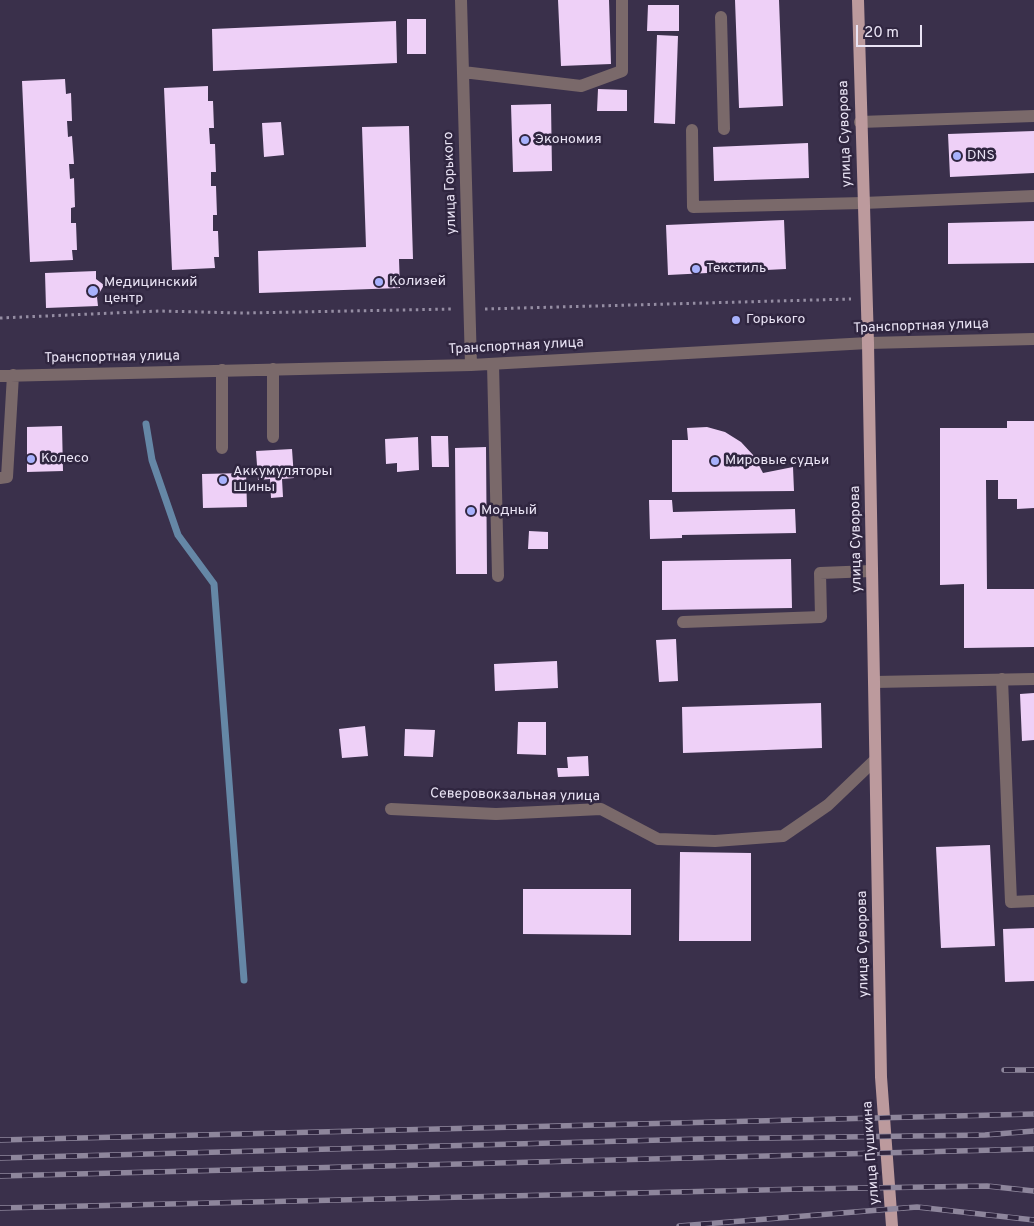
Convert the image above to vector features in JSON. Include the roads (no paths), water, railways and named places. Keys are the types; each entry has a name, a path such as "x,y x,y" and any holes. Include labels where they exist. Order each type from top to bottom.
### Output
{"main road":[{"name":"улица Суворова","path":"858,0 860,122 868,343 881,1077"},
{"name":"улица Пушкина","path":"881,1077 892,1226"}],"street":[{"name":"улица Горького","path":"461,0 471,365"},
{"path":"463,72 580,86 622,71 622,0"},
{"path":"721,17 724,129"},
{"path":"860,122 1034,116"},
{"path":"692,130 693,207 864,203 1034,196"},
{"name":"Транспортная улица","path":"6,375 471,365 868,343 1034,339"},
{"path":"493,364 498,576"},
{"path":"273,369 273,437"},
{"path":"222,370 222,448"},
{"path":"2,479 6,375"},
{"path":"683,622 821,617 820,572 872,571"},
{"path":"1002,679 1011,902 1034,901"},
{"path":"874,682 1034,679"},
{"name":"Северовокзальная улица","path":"391,809 496,814 601,809 658,839 715,841 783,836 828,804 875,760"}],"waterway":[{"path":"146,424 152,460 178,535 214,584 244,980"}],"railway":[{"path":"1004,1070 1034,1070"},
{"path":"0,1140 1034,1114"},
{"path":"0,1158 699,1139 985,1135 1034,1131"},
{"path":"0,1176 1034,1149"},
{"path":"0,1208 804,1189 987,1186 1034,1191"},
{"path":"679,1226 917,1207 1034,1220"}],"place":[{"name":"Экономия","path":"525,140"},
{"name":"DNS","path":"957,156"},
{"name":"Текстиль","path":"696,269"},
{"name":"Колизей","path":"379,282"},
{"name":"Медицинский центр","path":"93,291"},
{"name":"Горького","path":"736,320"},
{"name":"Колесо","path":"31,459"},
{"name":"Мировые судьи","path":"715,461"},
{"name":"Аккумуляторы Шины","path":"223,480"},
{"name":"Модный","path":"471,511"}]}
